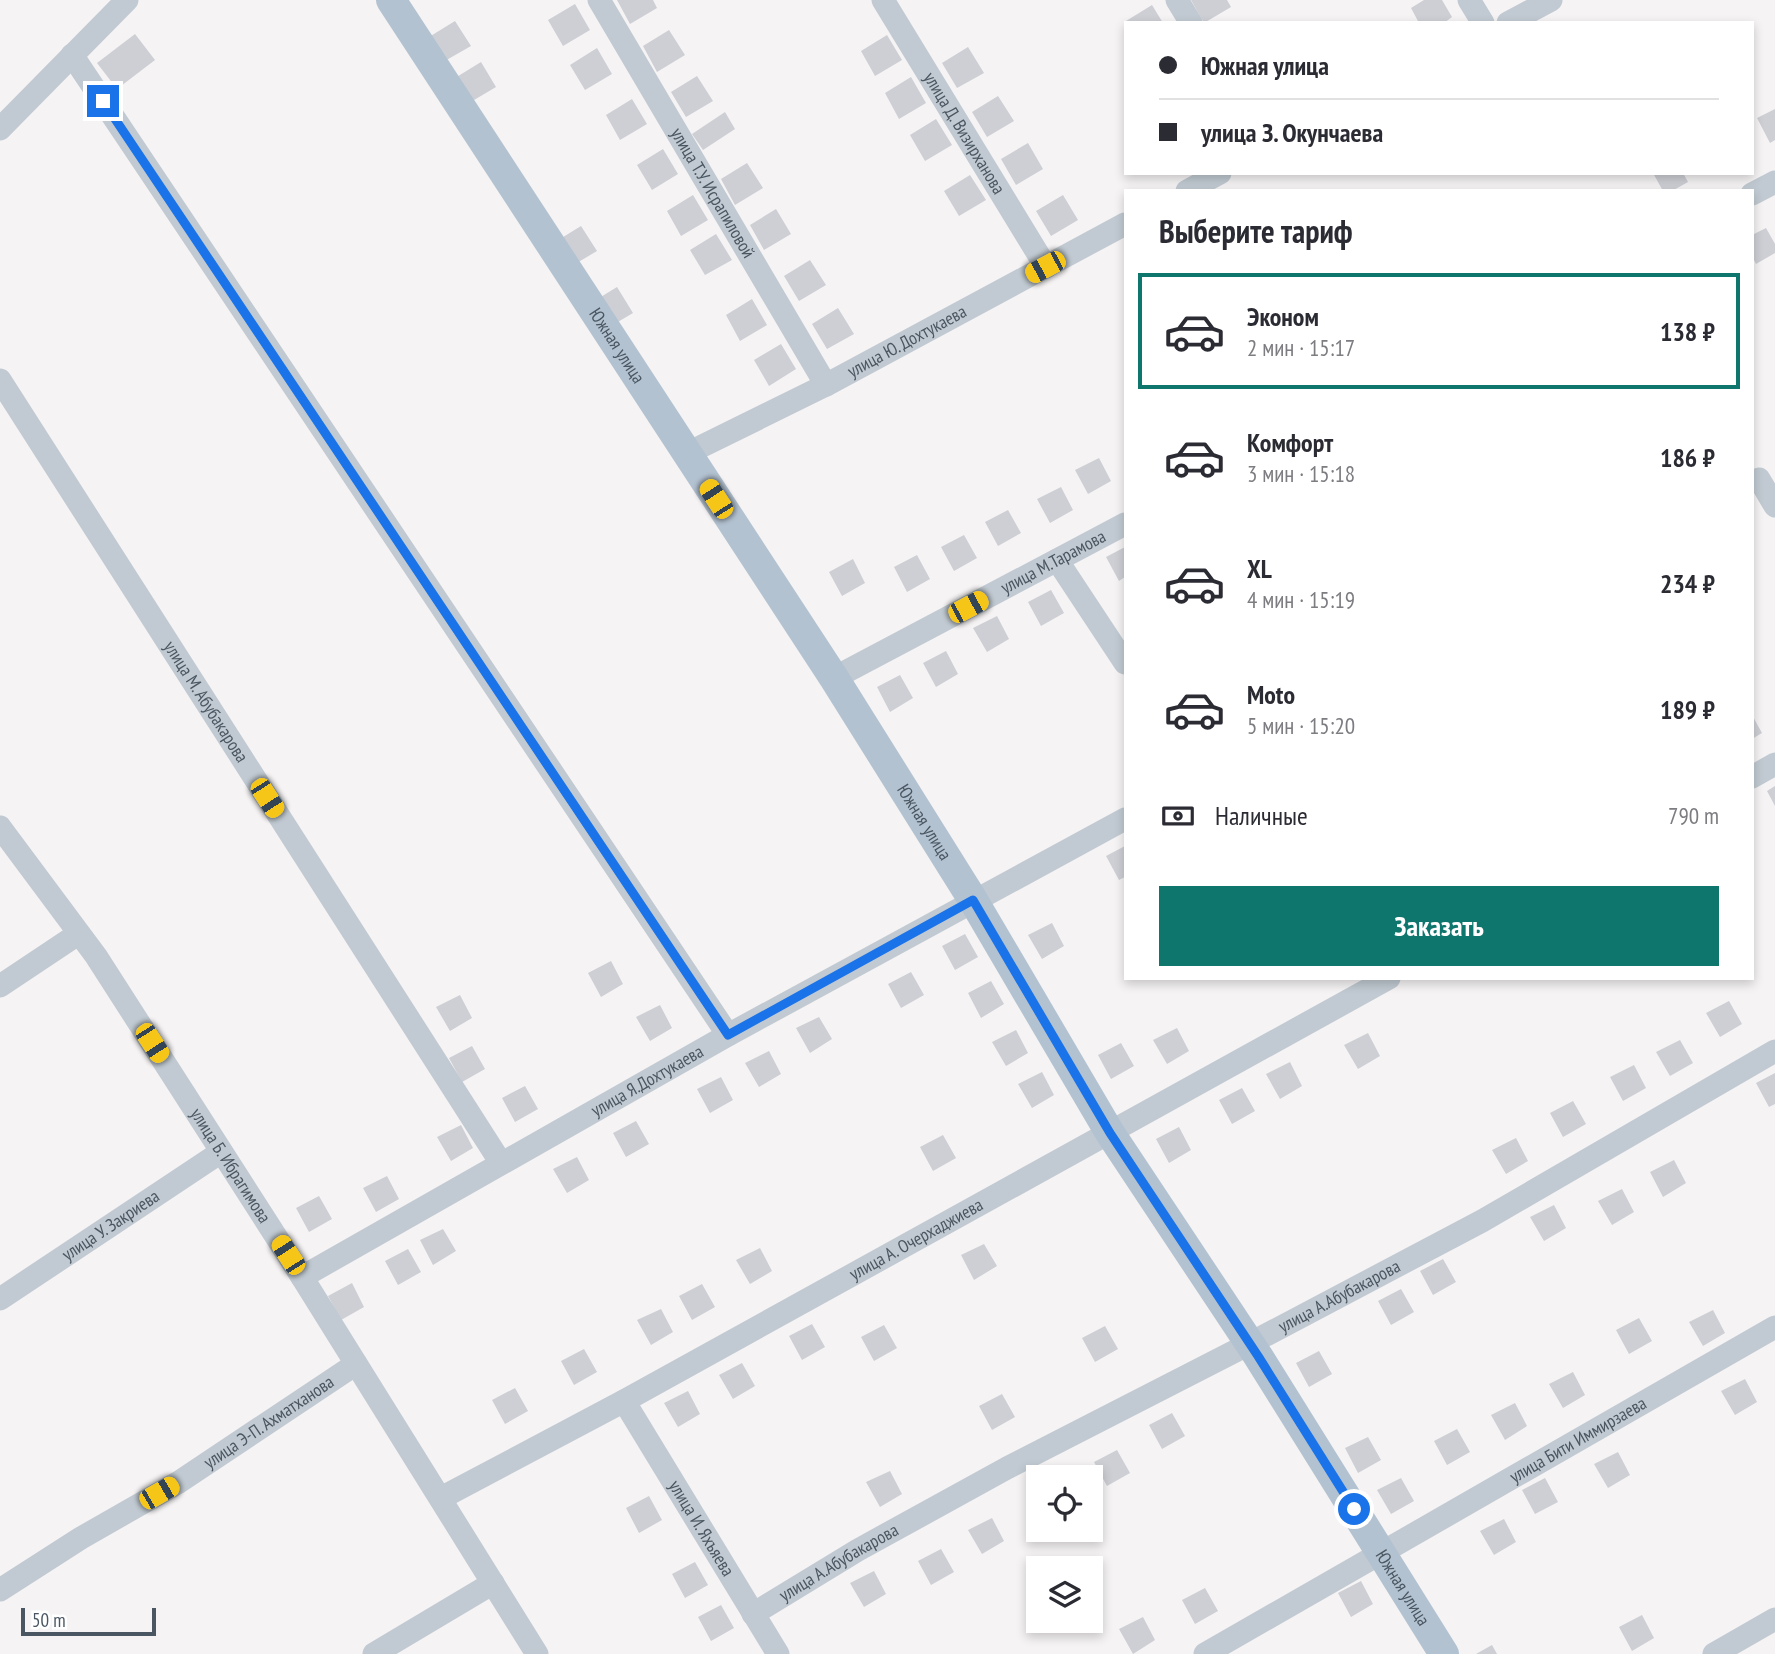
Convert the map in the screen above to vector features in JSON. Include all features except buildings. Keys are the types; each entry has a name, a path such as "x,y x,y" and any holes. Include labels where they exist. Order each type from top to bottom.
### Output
{"main road":[{"name":"Южная улица","path":"391,0 834,678 973,900 1110,1133 1250,1344 1444,1654"}],"street":[{"path":"0,130 127,0"},
{"name":"улица Т.У. Исрапиловой","path":"599,0 826,385"},
{"name":"улица Д. Визирханова","path":"883,0 1045,267"},
{"path":"1177,0 1190,21"},
{"path":"1469,0 1482,21"},
{"path":"1512,21 1551,0"},
{"path":"72,55 728,1035"},
{"path":"1191,189 1216,175"},
{"path":"1754,193 1775,182"},
{"name":"улица Ю. Дохтукаева","path":"686,454 826,385 1124,225"},
{"name":"улица М. Абубакарова","path":"0,380 501,1163"},
{"path":"1762,478 1775,506"},
{"name":"улица М.Тарамова","path":"834,678 1124,525"},
{"path":"1057,560 1124,661"},
{"path":"1754,776 1775,764"},
{"name":"улица Я.Дохтукаева","path":"302,1277 728,1035 1124,819"},
{"name":"улица Б. Ибрагимова","path":"0,827 96,956 302,1277 537,1654"},
{"path":"0,986 78,934"},
{"name":"улица А. Очерхаджиева","path":"441,1498 624,1401 1385,980"},
{"name":"улица А.Абубакарова","path":"753,1614 858,1550 1007,1468 1482,1221 1775,1051"},
{"name":"улица У. Закриева","path":"0,1299 221,1152"},
{"name":"улица Бити Иммирзаева","path":"1205,1654 1775,1327"},
{"name":"улица Э-П. Ахматханова","path":"0,1590 81,1538 179,1482 356,1364"},
{"name":"улица И. Яхъяева","path":"624,1401 778,1654"},
{"path":"374,1654 493,1583"},
{"path":"1714,1654 1775,1619"}],"route":[{"path":"103,101 728,1035 973,900 1110,1133 1258,1356 1354,1509"}]}
